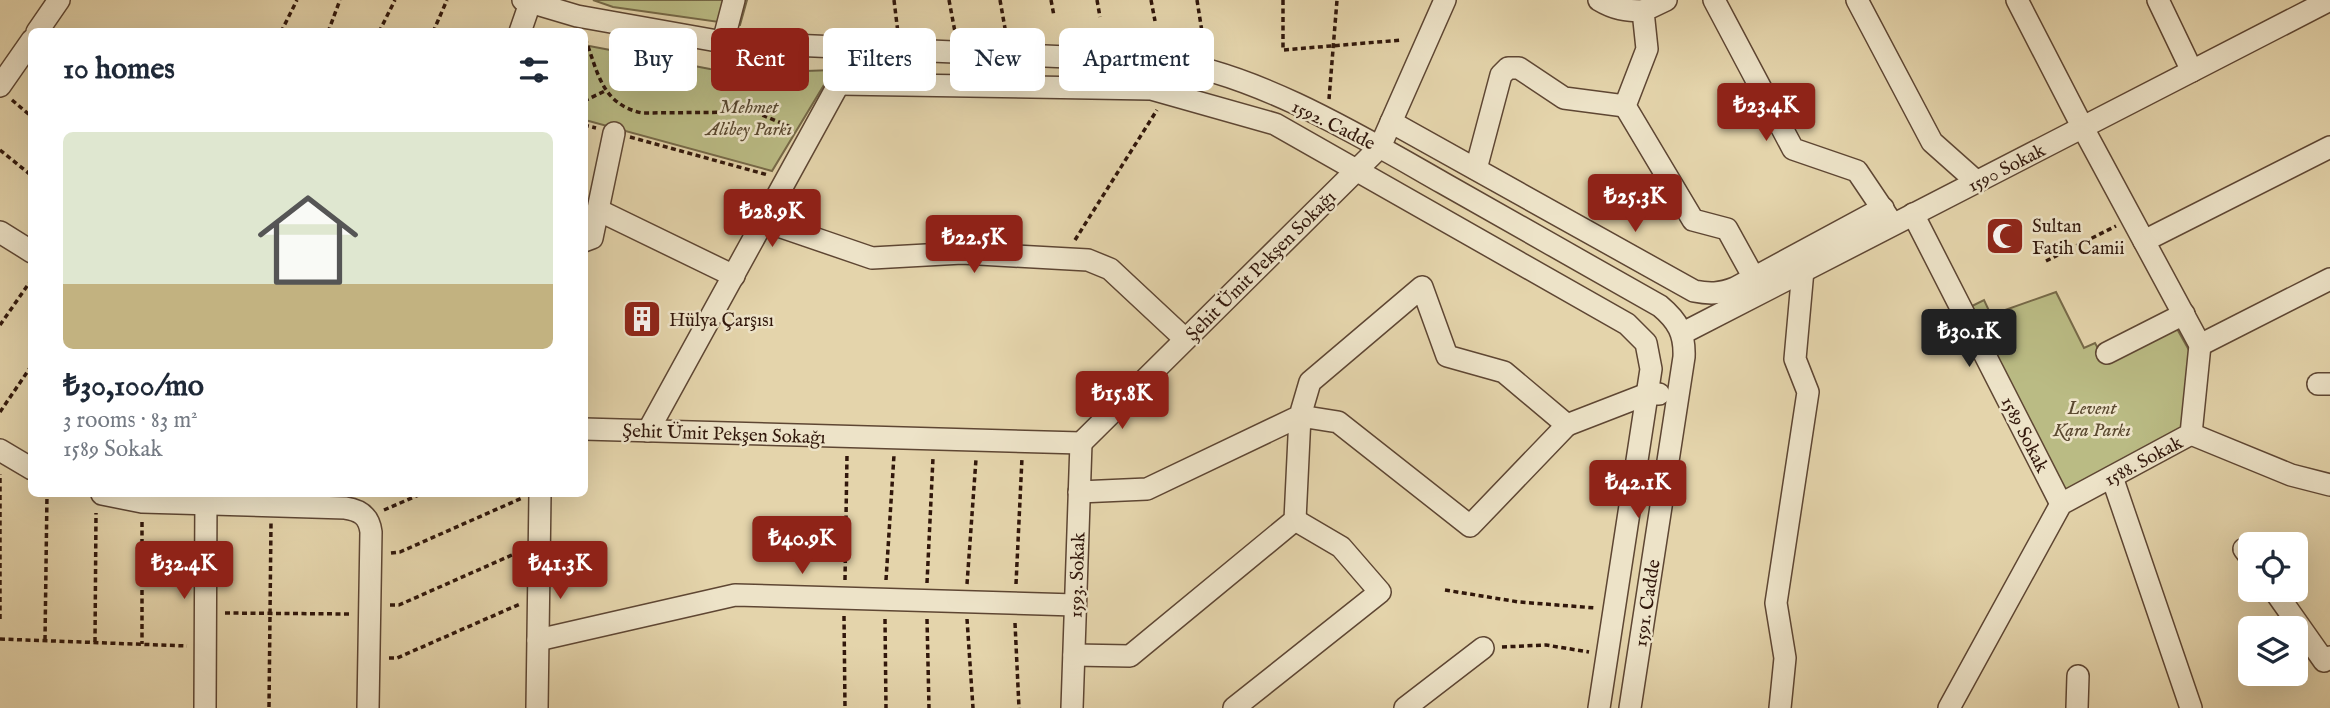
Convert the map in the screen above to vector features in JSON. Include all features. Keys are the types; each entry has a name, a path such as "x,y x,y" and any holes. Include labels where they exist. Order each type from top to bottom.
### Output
{"street":[{"path":"40,28 59,0"},
{"path":"726,28 734,0"},
{"name":"Şehit Ümit Pekşen Sokağı","path":"588,429 1081,443 1380,147 1446,0"},
{"path":"1599,0 1624,11 1643,11 1666,0"},
{"path":"1391,122 1694,291 1716,294 1725,292 1888,216 1857,171 1793,149 1714,0"},
{"path":"1857,0 1932,142 1977,182"},
{"path":"2017,0 2200,345 2330,279"},
{"path":"2158,0 2192,71"},
{"name":"1590 Sokak","path":"1683,333 1803,271 1888,216 1913,214 2330,0"},
{"path":"521,28 528,1"},
{"name":"1592. Cadde","path":"528,1 577,16 711,39"},
{"path":"1625,106 1647,49 1643,11"},
{"path":"5,92 28,48"},
{"path":"1476,169 1501,75 1508,68 1519,68 1564,98 1625,106"},
{"name":"1592. Cadde","path":"1214,73 1259,89 1380,147 1660,306 1683,333"},
{"path":"936,86 1151,89 1275,124 1627,324 1646,342 1651,369 1599,708"},
{"path":"648,431 835,91"},
{"path":"1625,106 1693,220 1727,229 1754,278"},
{"path":"588,240 592,238 614,133"},
{"path":"2144,241 2330,147"},
{"path":"598,209 734,276"},
{"name":"1589 Sokak","path":"1913,214 2062,504"},
{"path":"764,221 872,258 962,253 1088,260 1110,269 1185,340"},
{"path":"0,232 28,250"},
{"path":"1780,708 1785,658 1776,603 1808,392 1795,359 1803,271"},
{"path":"1074,655 1130,656 1295,520 1300,416 1310,382 1422,287 1447,356 1504,372 1567,425"},
{"path":"2107,353 2184,314"},
{"name":"1591. Cadde","path":"1630,708 1684,357 1683,333"},
{"name":"1588. Sokak","path":"2062,504 2192,434 2200,345"},
{"path":"1079,492 1147,489 1300,416 1338,422 1470,526 1567,425 1647,394 1678,394"},
{"path":"2192,434 2291,475 2330,485"},
{"name":"1593. Sokak","path":"1072,708 1081,443"},
{"path":"0,450 28,466"},
{"path":"2112,477 2191,708"},
{"path":"537,708 540,497"},
{"path":"205,708 206,498"},
{"path":"99,500 142,502 206,498 271,506 345,508 359,512 371,527 368,708"},
{"path":"1949,708 2062,504"},
{"path":"1234,708 1380,592 1341,547 1295,520"},
{"path":"538,640 735,595 1076,605"},
{"path":"2282,602 2324,661 2330,657"},
{"path":"1405,708 1483,648"},
{"path":"2077,708 2078,676"}],"path":[{"path":"283,28 297,0"},
{"path":"330,28 340,0"},
{"path":"381,28 395,0"},
{"path":"435,28 447,0"},
{"path":"894,0 897,28"},
{"path":"949,0 954,28"},
{"path":"1000,0 1004,28"},
{"path":"1051,0 1054,16"},
{"path":"1097,0 1100,17"},
{"path":"1151,0 1154,21"},
{"path":"1197,0 1201,28"},
{"path":"1283,0 1283,50 1402,40"},
{"path":"1328,120 1337,0"},
{"path":"588,47 605,91 620,106 630,111 755,112 811,136"},
{"path":"588,99 605,91"},
{"path":"5,92 28,113"},
{"path":"1063,258 1168,94"},
{"path":"588,126 786,180"},
{"path":"0,150 28,173"},
{"path":"2046,261 2132,219"},
{"path":"0,326 28,285"},
{"path":"0,412 28,371"},
{"path":"845,708 844,598 848,437"},
{"path":"886,708 884,599 895,438"},
{"path":"929,708 926,601 934,439"},
{"path":"973,708 966,602 977,440"},
{"path":"1019,708 1014,603 1023,441"},
{"path":"0,474 0,619"},
{"path":"45,640 47,497"},
{"path":"366,518 414,497"},
{"path":"371,554 400,552 525,497"},
{"path":"95,642 99,500"},
{"path":"142,502 142,644"},
{"path":"269,707 271,506"},
{"path":"205,613 370,609 399,605 539,543"},
{"path":"1445,590 1519,602 1614,610"},
{"path":"369,658 397,658 539,595"},
{"path":"0,639 205,646"},
{"path":"1483,648 1546,645 1607,654"}],"green space":[{"path":"593,0 747,0 740,25 613,7"},
{"name":"Mehmet Alibey Parkı","path":"588,46 609,50 609,91 697,91 697,67 711,69 711,91 809,91 809,71 823,70 823,87 772,171 588,121"},
{"name":"Levent Kara Parkı","path":"2056,292 2084,348 2095,343 2105,361 2176,327 2194,359 2187,433 2067,496 1972,306 1984,300 1991,315"}],"place":[{"name":"Sultan Fatih Camii","path":"2005,236"},
{"name":"Hülya Çarşısı","path":"642,319"}]}
